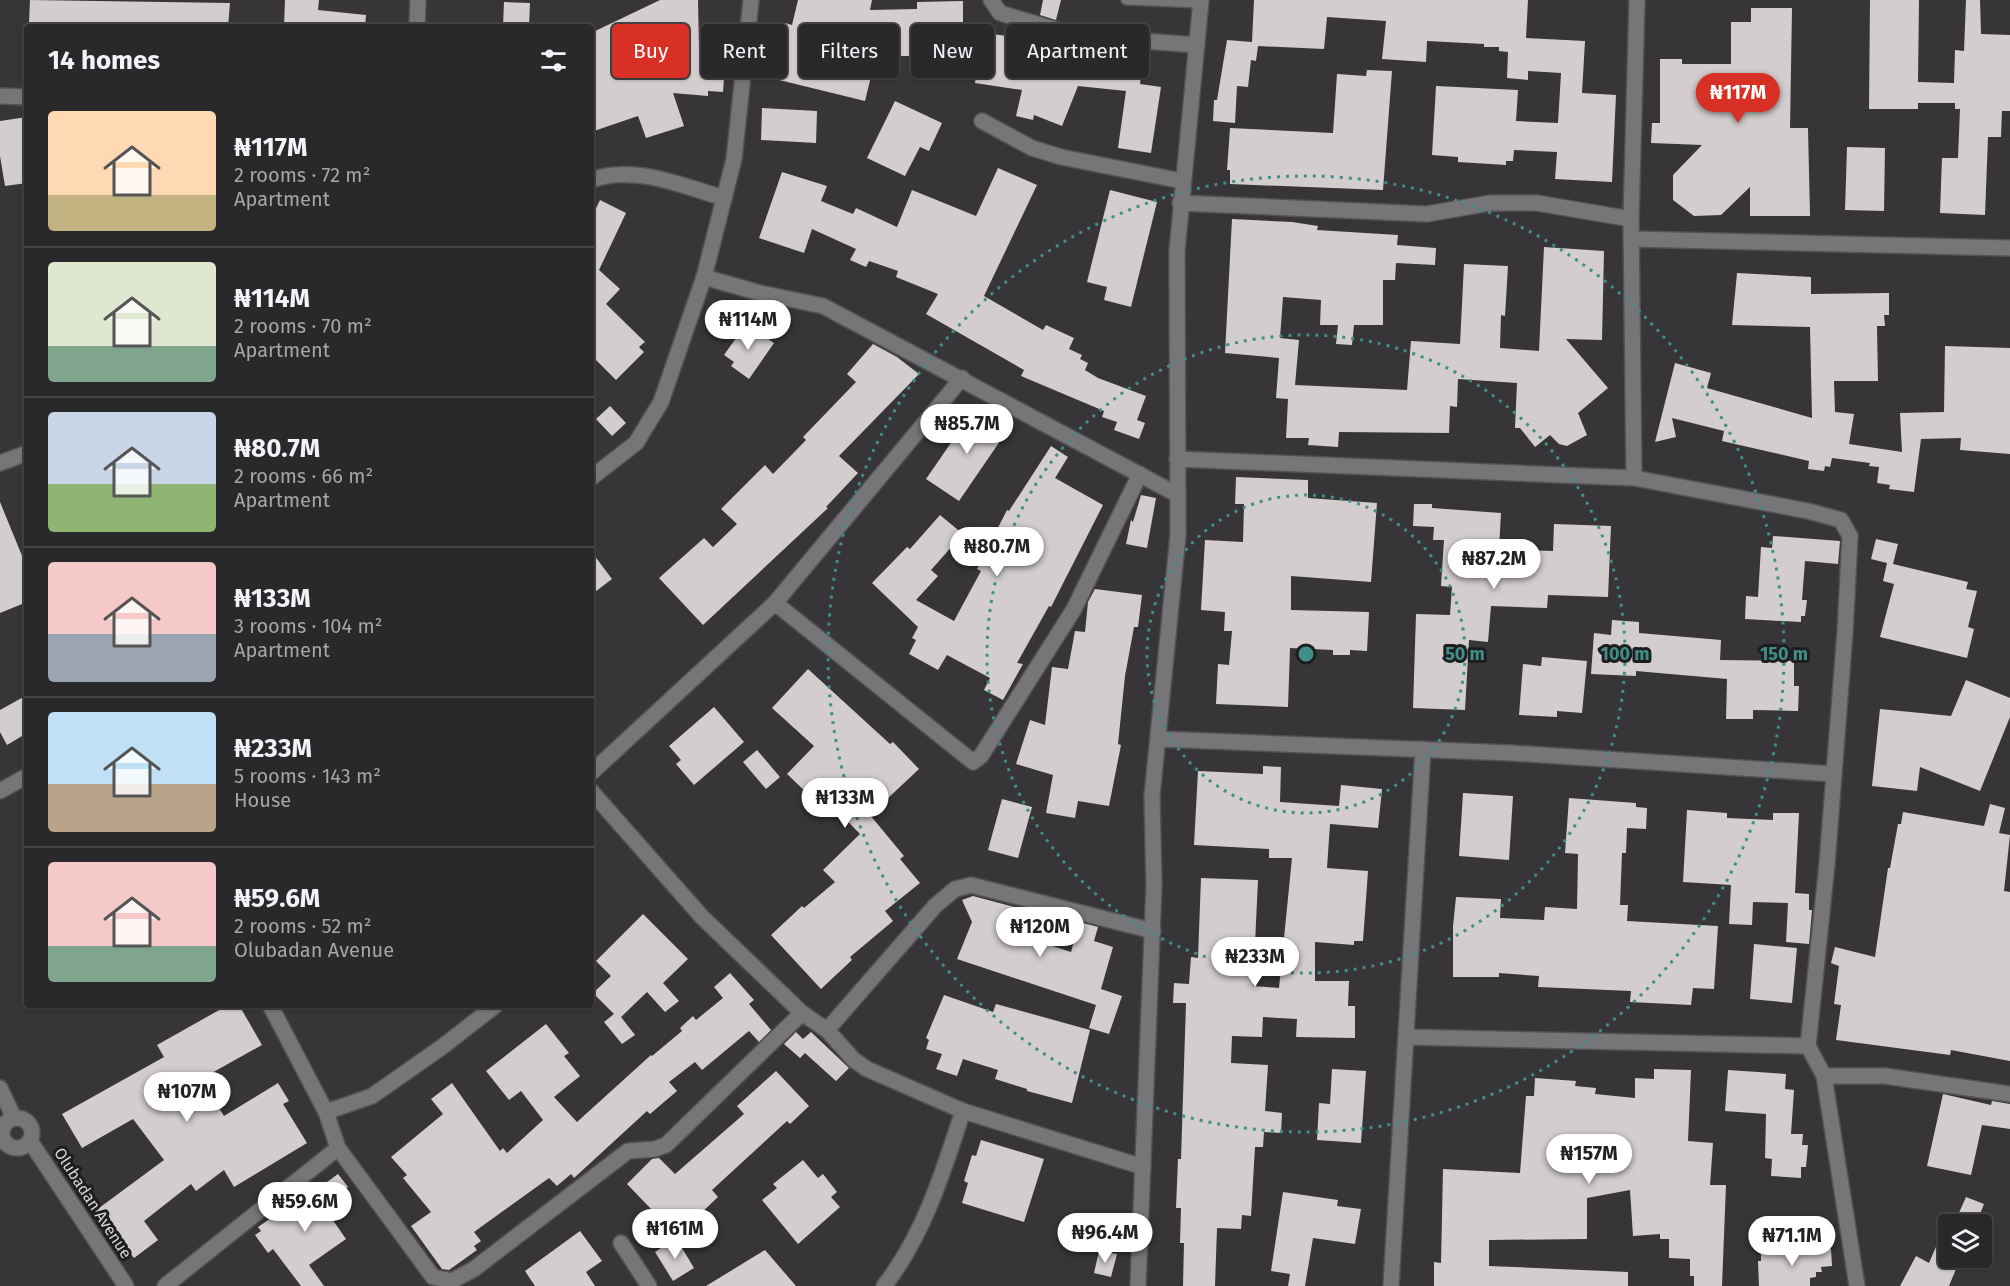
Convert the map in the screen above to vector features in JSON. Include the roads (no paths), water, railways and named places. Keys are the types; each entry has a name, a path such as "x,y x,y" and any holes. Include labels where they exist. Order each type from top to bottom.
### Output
{"street":[{"path":"417,24 418,0"},
{"path":"594,476 636,443 662,402 704,277 734,159 751,0"},
{"path":"991,0 1000,13 1077,36 1197,45"},
{"path":"1634,478 1631,219 1637,0"},
{"path":"1138,1286 1152,931 1152,796 1178,535 1176,305 1180,203 1201,2"},
{"path":"0,96 24,97"},
{"path":"982,122 1032,148 1061,157 1182,181"},
{"path":"594,179 609,173 653,177 724,198"},
{"path":"1180,203 1427,214 1490,203 1537,203 1631,219"},
{"path":"1631,238 2010,248"},
{"path":"704,277 760,293 823,306 1178,495"},
{"path":"594,770 775,603 962,378"},
{"path":"0,463 24,454"},
{"path":"1177,459 1634,478 1808,511 1841,520 1850,536 1834,774 1808,1046 1824,1076 1857,1286"},
{"path":"775,603 973,762 981,756 1074,609 1140,474"},
{"path":"1159,739 1422,749 1834,774"},
{"path":"1391,1286 1422,749"},
{"path":"0,791 24,778"},
{"path":"594,794 702,917 802,1013 827,1030 854,1060 867,1069 963,1111 1143,1167"},
{"path":"827,1030 935,906 955,890 970,885 1152,931"},
{"path":"272,1008 326,1112 338,1148 433,1277 452,1281 474,1269 628,1151 655,1149 666,1145 802,1013"},
{"path":"326,1112 372,1096 442,1047 492,1008"},
{"path":"1406,1037 1808,1046"},
{"path":"1824,1076 1885,1076 2010,1094"},
{"path":"0,1088 14,1118"},
{"path":"884,1286 913,1245 944,1172 963,1111"},
{"path":"14,1118 27,1121 32,1134 30,1141 19,1148 6,1144 1,1139 3,1125 14,1118"},
{"name":"Olubadan Avenue","path":"30,1141 126,1286"},
{"path":"165,1286 338,1148"},
{"path":"621,1243 650,1286"}],"lane":[{"path":"1126,0 1201,2"}]}
